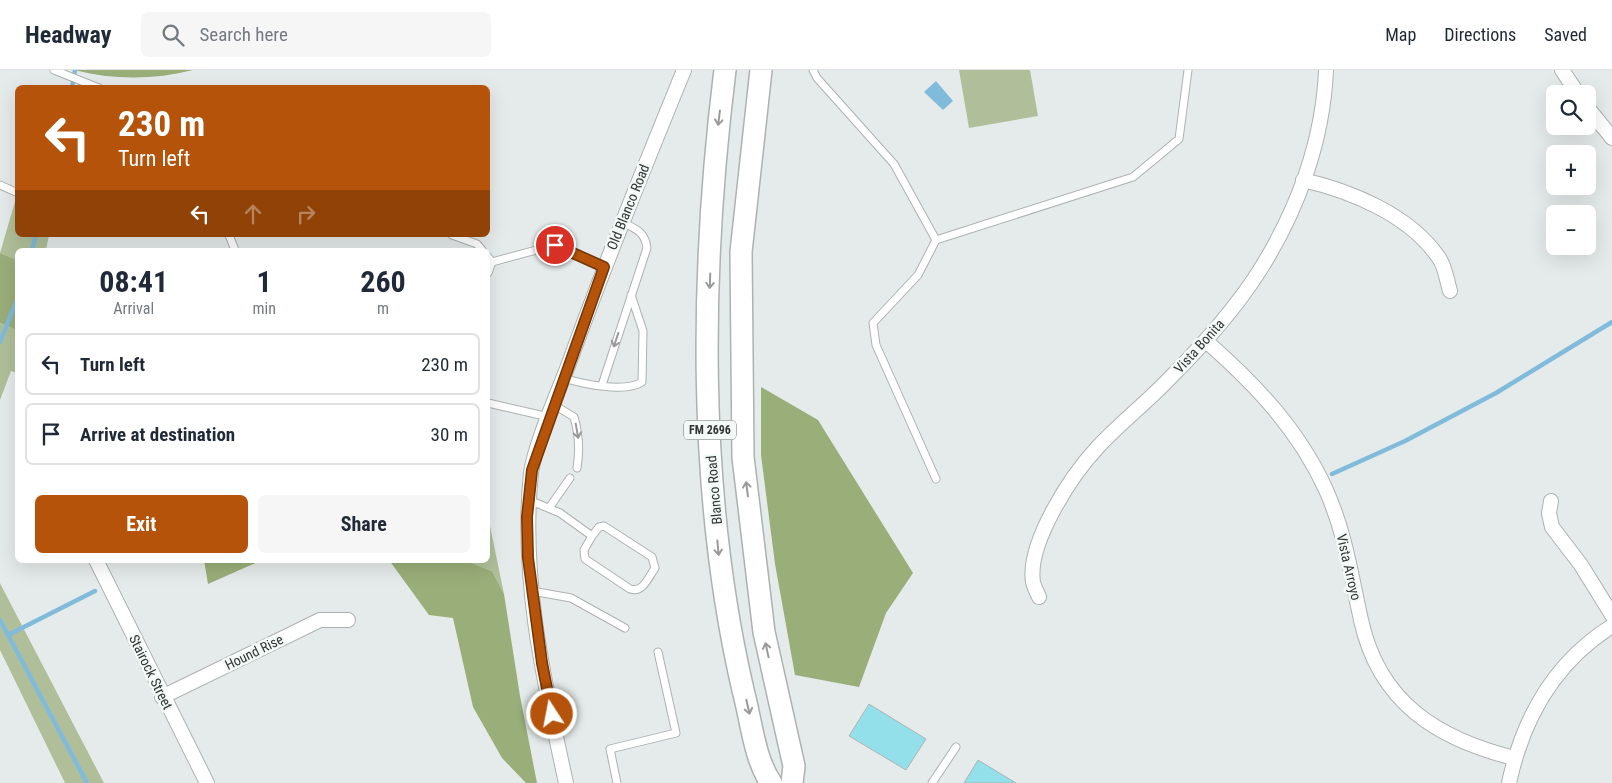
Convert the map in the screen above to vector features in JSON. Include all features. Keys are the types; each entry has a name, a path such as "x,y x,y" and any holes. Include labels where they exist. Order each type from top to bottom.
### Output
{"main road":[{"name":"Blanco Road","path":"725,70 715,146 711,226 708,374 710,459 719,557 728,618 753,732 764,773 771,783"},
{"name":"FM 2696","path":"758,74 741,252 743,457 764,632 794,766 792,783"}],"street":[{"name":"Old Blanco Road","path":"566,783 542,663 528,558 529,499 532,470 551,411 604,267 684,70"},
{"name":"Vista Bonita","path":"1038,596 1033,582 1034,558 1046,526 1077,473 1096,449 1206,341 1258,273 1297,198 1314,149 1325,91 1326,70"},
{"path":"1562,70 1572,85"},
{"path":"1596,118 1612,138"},
{"path":"1303,180 1357,197 1403,224 1424,241 1440,259 1450,291"},
{"name":"Vista Arroyo","path":"1206,341 1260,391 1285,421 1321,480 1337,517 1349,554 1366,639 1381,672 1391,687 1415,713 1443,733 1469,746 1514,758"},
{"path":"1551,501 1548,512 1552,527 1581,564 1612,615"},
{"name":"Stairock Street","path":"97,563 162,697 207,783"},
{"name":"Hound Rise","path":"162,697 320,620 348,620"},
{"path":"1509,783 1514,758 1528,720 1548,685 1580,649 1612,626"}],"lane":[{"path":"54,70 91,85"},
{"path":"813,70 817,78 894,164 936,240"},
{"path":"936,479 876,345 873,323 918,275 936,240 1133,176 1179,139 1188,70"},
{"path":"0,185 15,192"},
{"path":"602,386 644,258 646,239 642,232 622,222"},
{"path":"458,237 477,244 480,248"},
{"path":"490,259 555,245 604,267"},
{"path":"563,378 582,384 602,386 631,387 642,382 643,331 631,294"},
{"path":"490,403 551,411 574,417 578,430 580,450 577,468"},
{"path":"549,508 570,478"},
{"path":"529,499 560,513 592,536"},
{"path":"604,526 652,557 655,568 641,589 637,591 630,589 585,559 584,550 592,536 599,527 604,526"},
{"path":"532,591 571,598 625,628"},
{"path":"617,783 610,749 676,733 658,652"},
{"path":"932,783 956,747"}],"green space":[{"path":"74,70 193,70 163,76 134,78 104,76"},
{"path":"959,70 1030,70 1038,116 969,128"},
{"path":"15,202 15,237 49,237 46,248 15,248 15,259 0,253"},
{"path":"0,253 15,259 15,329 0,323"},
{"path":"0,323 15,329 15,372 11,371 0,400"},
{"path":"761,387 818,420 913,573 886,613 859,687 795,675 775,564 761,455"},
{"path":"490,526 504,594 492,571 472,563 490,563"},
{"path":"204,563 255,563 208,584"},
{"path":"391,563 472,563 492,571 504,594 520,696 537,783 526,783 502,758 473,707 453,618 429,615"},
{"path":"0,583 104,783 65,783 0,650"}],"water":[{"path":"936,81 953,101 943,110 924,92"}],"building":[{"path":"869,704 926,739 906,770 849,736"},
{"path":"978,760 1016,783 964,783"}],"waterway":[{"path":"72,85 75,70"},
{"path":"33,248 35,237"},
{"path":"0,342 15,304"},
{"path":"1332,474 1405,441 1496,393 1612,322"},
{"path":"8,635 95,591"},
{"path":"0,620 87,783"}],"route":[{"path":"552,714 542,663 528,558 527,517 532,470 549,417 604,267 555,245"}]}
